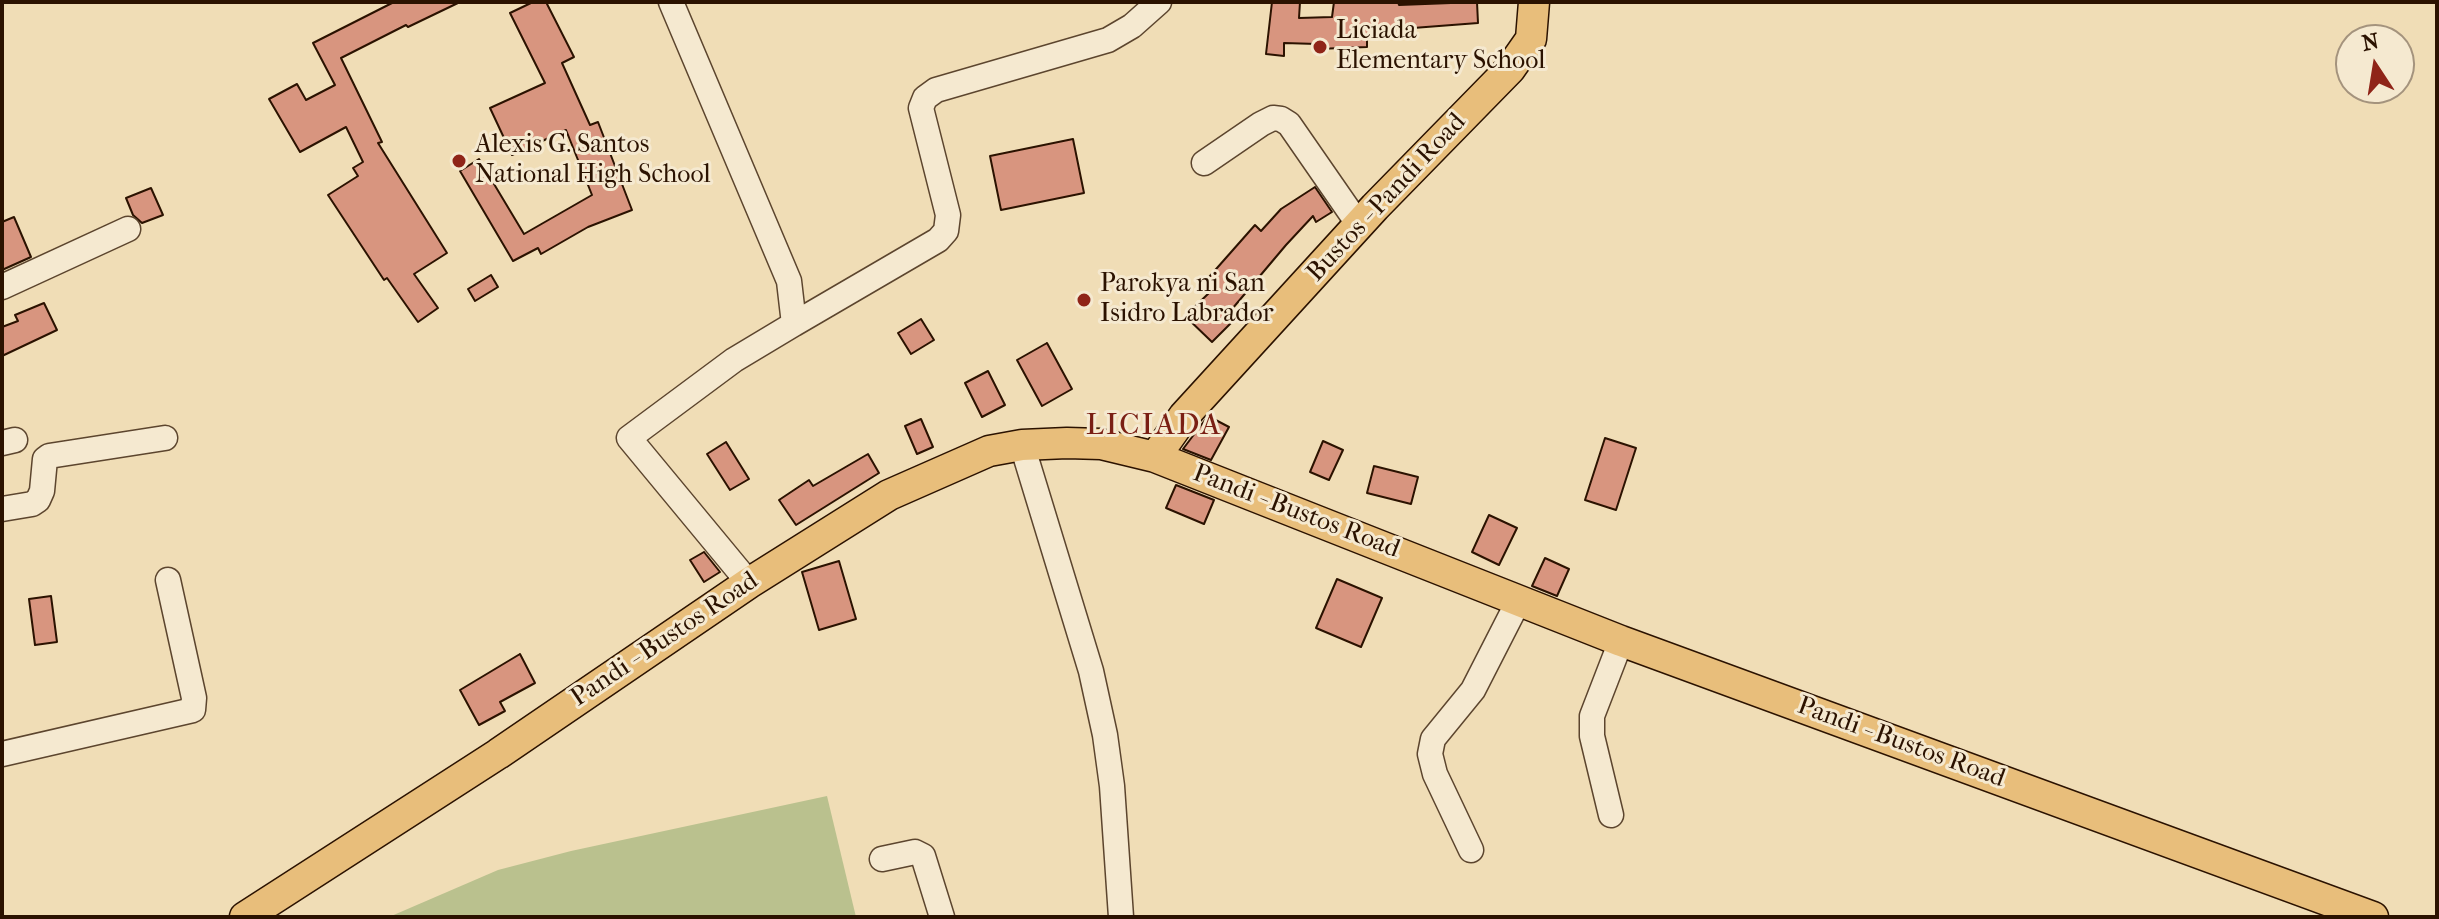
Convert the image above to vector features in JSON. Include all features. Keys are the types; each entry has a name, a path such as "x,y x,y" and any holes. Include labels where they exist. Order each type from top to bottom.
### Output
{"main road":[{"name":"Bustos - Pandi Road","path":"1155,457 1184,416 1359,225 1510,69 1531,39 1534,2"},
{"name":"Pandi - Bustos Road","path":"245,917 498,754 749,583 889,495 989,451 1022,445 1101,444 1155,457 1621,641 2373,917"}],"street":[{"path":"671,2 789,281 794,324"},
{"path":"749,583 629,438 734,360 938,240 946,231 948,215 921,108 925,98 936,90 1108,40 1132,26 1159,2"},
{"path":"1204,163 1261,124 1273,118 1281,119 1289,124 1359,225"},
{"path":"2,287 128,229"},
{"path":"2,509 32,504 38,500 42,491 45,459 49,456 165,438"},
{"path":"1022,445 1091,671 1105,735 1112,786 1115,916"},
{"path":"2,754 193,710 194,698 168,580"},
{"path":"1471,850 1435,774 1430,754 1433,739 1473,690 1519,600"},
{"path":"1611,815 1592,736 1592,716 1621,641"},
{"path":"882,859 915,852 923,856 942,917"}],"green space":[{"path":"827,796 856,917 389,917 498,870 571,851"}],"building":[{"path":"394,2 460,2 341,58 382,142 378,143 447,253 414,274 438,308 418,322 387,278 384,280 328,195 358,176 353,168 363,162 346,127 300,152 269,99 297,84 306,100 335,85 313,43"},
{"path":"533,2 546,2 574,57 562,63 590,125 598,122 632,210 588,227 541,254 538,248 513,261 460,171 479,159 524,234 592,195 566,130 512,155 490,108 545,83 510,13"},
{"path":"1272,2 1300,2 1299,18 1332,17 1334,2 1398,2 1399,5 1477,2 1478,23 1400,29 1401,36 1367,38 1367,47 1317,49 1317,44 1284,43 1284,56 1266,54"},
{"path":"1073,139 1084,193 1001,210 990,156"},
{"path":"1315,187 1332,212 1316,222 1313,216 1286,245 1227,315 1233,321 1212,342 1185,316 1210,292 1202,285 1255,225 1261,231 1281,209"},
{"path":"151,188 163,215 142,223 133,215 126,198"},
{"path":"14,217 31,257 2,270 2,222"},
{"path":"491,275 498,287 475,301 468,289"},
{"path":"44,303 57,330 2,356 2,327 18,321 15,315"},
{"path":"921,319 934,340 911,354 898,333"},
{"path":"1047,343 1072,389 1042,406 1017,360"},
{"path":"988,371 1005,405 982,417 965,383"},
{"path":"1208,416 1229,427 1211,460 1183,449"},
{"path":"921,419 933,447 917,454 905,426"},
{"path":"1605,438 1636,448 1616,510 1585,500"},
{"path":"1323,441 1343,450 1329,480 1310,472"},
{"path":"726,442 749,479 730,490 707,454"},
{"path":"868,454 879,473 796,525 779,500 809,480 813,486"},
{"path":"1374,466 1418,477 1411,504 1367,493"},
{"path":"1176,485 1214,500 1204,524 1166,508"},
{"path":"1489,515 1517,528 1499,565 1472,552"},
{"path":"704,552 720,572 704,582 690,560"},
{"path":"1545,558 1569,569 1557,596 1532,586"},
{"path":"839,561 856,619 819,630 802,572"},
{"path":"1337,579 1382,598 1361,647 1316,628"},
{"path":"51,596 57,642 35,645 29,599"},
{"path":"520,654 535,683 500,702 505,711 479,725 460,690"}],"place":[{"name":"Liciada Elementary School","path":"1320,47"},
{"name":"Alexis G. Santos National High School","path":"459,161"},
{"name":"Parokya ni San Isidro Labrador","path":"1084,300"}],"district":[{"name":"LICIADA","path":"1154,427"}]}
